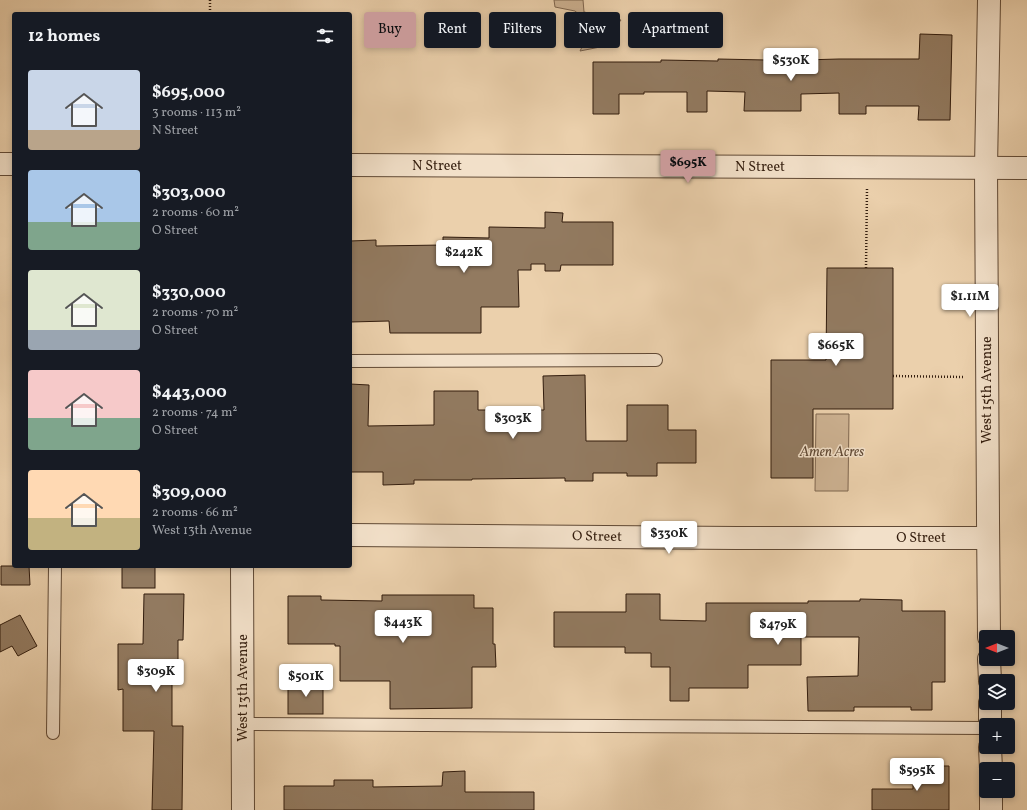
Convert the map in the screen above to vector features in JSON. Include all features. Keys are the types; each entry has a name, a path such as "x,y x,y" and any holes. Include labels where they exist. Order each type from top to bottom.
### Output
{"street":[{"name":"West 15th Avenue","path":"989,0 986,168 989,630"},
{"path":"0,164 12,164"},
{"name":"N Street","path":"352,165 1027,168"},
{"name":"O Street","path":"352,534 736,538 988,538"},
{"name":"West 13th Avenue","path":"242,568 243,810"},
{"path":"991,798 991,810"}],"lane":[{"path":"352,361 656,360"},
{"path":"53,733 55,568"},
{"path":"243,724 979,728"}],"path":[{"path":"210,0 210,12"},
{"path":"866,268 867,189"},
{"path":"893,376 966,377"}],"green space":[{"path":"554,0 583,0 584,12 576,12 555,7"},
{"path":"582,48 595,48 580,51"},
{"name":"Amen Acres","path":"816,414 849,414 848,491 815,491"}],"building":[{"path":"920,34 952,35 950,120 918,120 919,106 866,106 866,114 839,114 839,93 801,94 801,111 744,111 745,92 707,91 707,112 687,112 687,92 644,92 644,94 619,94 619,114 593,114 593,62 661,62 661,60 718,61 718,59 766,61 919,59"},
{"path":"545,212 563,213 562,222 613,222 613,265 561,265 560,271 545,271 545,264 531,264 531,270 518,270 519,307 481,307 481,333 390,333 389,321 352,322 352,241 376,240 376,246 443,245 443,237 489,238 489,227 545,228"},
{"path":"827,268 893,268 893,409 813,409 813,478 771,478 771,360 826,360"},
{"path":"585,375 586,441 627,441 627,405 668,405 668,430 696,430 696,463 657,463 657,476 627,476 627,473 593,473 593,481 565,481 565,478 414,480 414,484 383,485 383,472 352,472 352,384 369,385 368,426 434,425 434,391 478,391 478,410 544,410 543,376"},
{"path":"1,566 12,566 12,568 29,568 30,585 1,585"},
{"path":"122,568 155,568 155,588 122,588"},
{"path":"144,594 184,594 183,640 178,640 178,674 172,674 172,726 183,726 182,810 152,810 154,731 123,731 123,689 118,690 118,644 143,644"},
{"path":"626,594 660,594 660,620 706,621 706,603 808,603 808,601 860,601 860,599 902,600 902,611 945,611 945,682 932,682 932,710 911,710 911,707 854,707 854,711 808,711 807,677 858,676 859,637 801,637 801,665 748,665 748,688 689,688 689,701 670,701 670,667 651,667 651,653 625,653 625,647 554,647 554,612 626,612"},
{"path":"382,595 474,595 474,608 493,608 493,644 495,644 496,667 472,667 472,708 390,709 390,681 340,681 340,646 335,646 335,644 288,644 288,596 321,596 321,600 382,601"},
{"path":"20,615 37,646 18,656 12,646 0,652 0,625"},
{"path":"288,681 323,681 323,714 288,714"},
{"path":"913,766 949,766 949,810 872,810 872,789 913,789"},
{"path":"465,771 465,792 534,792 534,810 284,810 284,786 334,786 334,780 373,780 373,787 442,786 443,772"}]}
